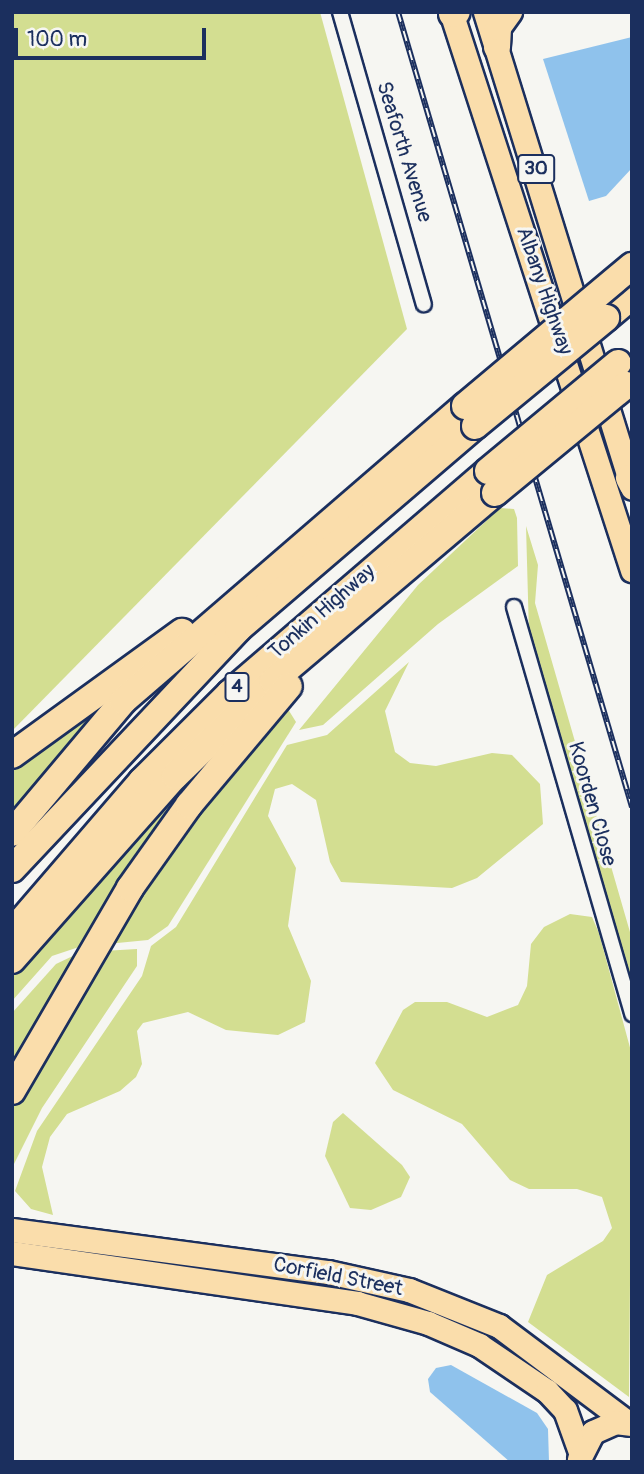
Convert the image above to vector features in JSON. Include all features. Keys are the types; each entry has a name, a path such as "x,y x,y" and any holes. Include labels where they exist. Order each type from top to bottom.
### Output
{"highway":[{"path":"496,47 498,27 509,12"},
{"path":"12,833 123,701 257,583 470,416 632,266"},
{"name":"Tonkin Highway","path":"12,869 102,766 238,629 470,416 606,318 632,296"},
{"name":"Tonkin Highway","path":"12,932 142,781 230,693 627,370"},
{"path":"12,1091 130,888 189,805 287,689 398,573 491,482"},
{"path":"12,960 175,776 398,573"},
{"path":"12,755 153,650 257,583"}],"main road":[{"name":"Albany Highway","path":"485,12 631,484"},
{"name":"Albany Highway","path":"454,13 632,570"},
{"name":"Corfield Street","path":"12,1230 314,1270 409,1290 499,1326 629,1423"},
{"name":"Corfield Street","path":"12,1253 357,1303 439,1327 495,1354 547,1391 570,1419 580,1457"},
{"path":"580,1457 593,1432 629,1423"}],"street":[{"name":"Seaforth Avenue","path":"340,12 424,304"},
{"name":"Koorden Close","path":"514,607 632,1014"}],"green space":[{"path":"12,12 320,12 407,329 12,731"},
{"path":"500,508 514,509 517,518 518,566 438,624 323,725 299,730 418,585"},
{"path":"526,526 538,565 535,603 632,939 632,987 529,634"},
{"path":"171,646 12,812 12,764"},
{"path":"409,662 385,711 395,752 410,763 436,766 492,753 512,755 540,784 543,824 477,878 452,888 341,882 330,862 316,800 292,784 275,789 268,816 296,868 288,926 311,981 305,1022 278,1035 226,1030 188,1012 143,1023 137,1031 142,1064 136,1077 120,1091 67,1114 50,1137 42,1167 53,1215 31,1209 15,1191 37,1131 142,976 151,946 176,927 287,745 327,735"},
{"path":"286,706 296,722 168,926 148,940 107,944 145,878"},
{"path":"180,791 185,795 82,946 52,956 12,1001 12,970"},
{"path":"570,914 592,917 599,933 632,1055 629,1397 528,1322 547,1275 603,1241 612,1228 602,1197 577,1189 529,1189 510,1180 462,1124 393,1090 375,1063 403,1010 415,1002 447,1002 487,1017 518,1005 527,986 531,944 544,927"},
{"path":"137,949 137,966 42,1108 12,1168 12,1106 103,951"},
{"path":"77,954 12,1077 12,1013 56,964"},
{"path":"343,1113 402,1165 410,1177 401,1197 371,1210 350,1208 325,1156 333,1122"}],"water":[{"path":"632,37 632,168 606,196 589,201 543,59"},
{"path":"451,1365 537,1413 548,1429 549,1462 510,1462 430,1392 428,1379 436,1368"}],"railway":[{"path":"398,12 632,807"}]}
